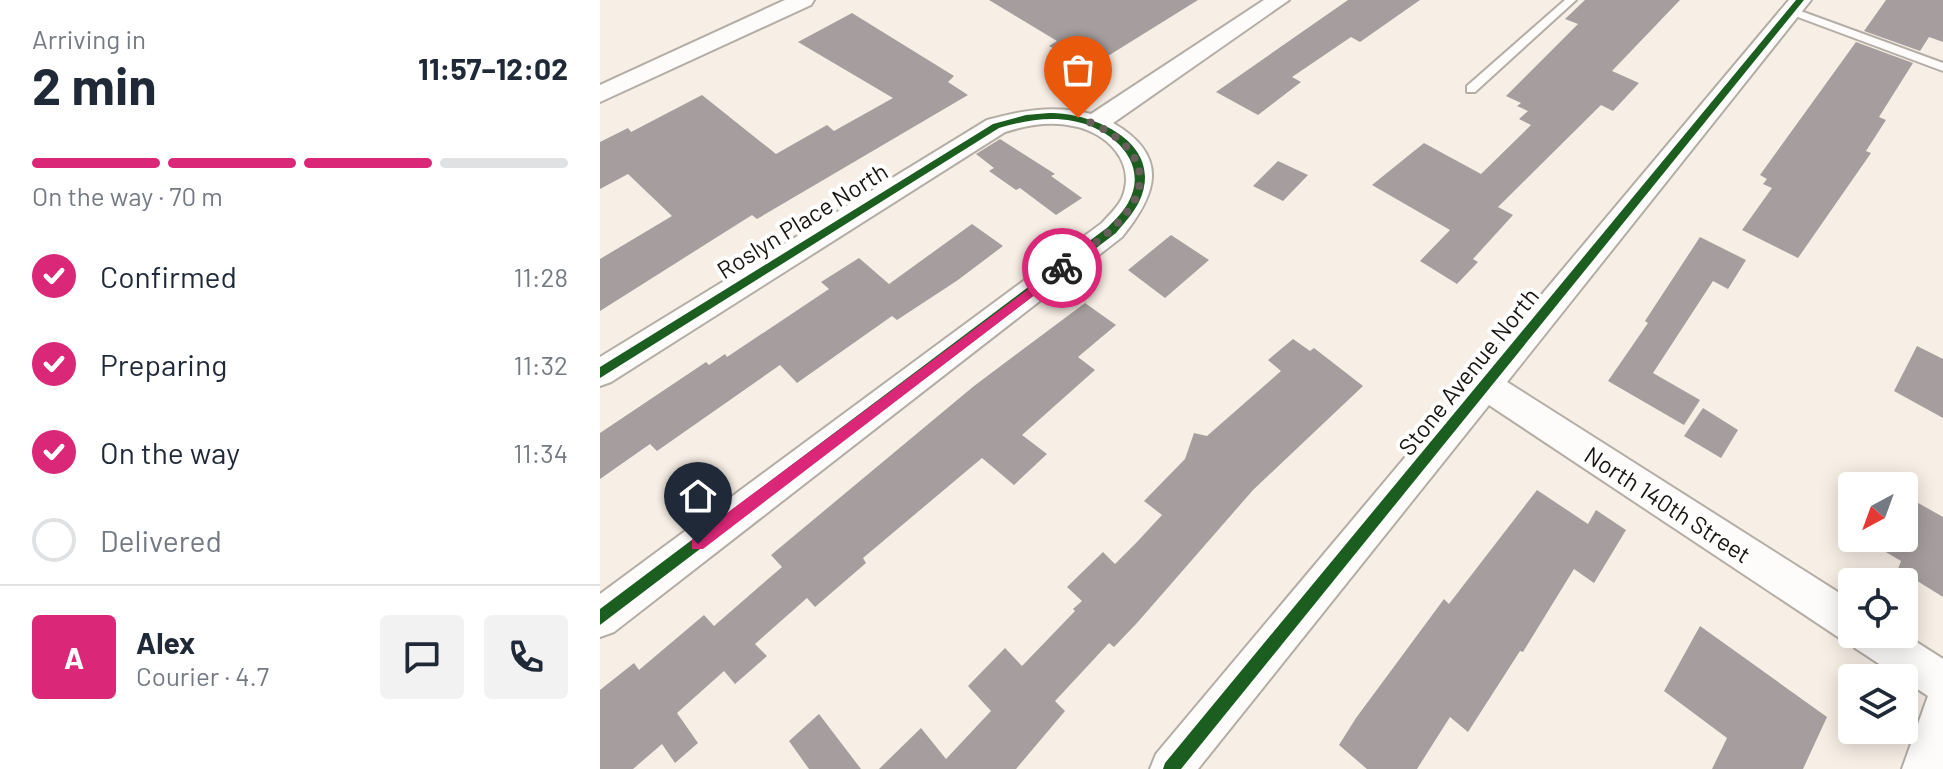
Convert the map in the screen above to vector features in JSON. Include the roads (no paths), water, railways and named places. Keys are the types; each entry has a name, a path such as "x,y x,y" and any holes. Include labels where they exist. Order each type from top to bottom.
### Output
{"street":[{"path":"600,94 803,0"},
{"path":"600,618 1112,230 1129,210 1139,185 1139,168 1133,153 1118,135 1095,123 1278,0"},
{"name":"Stone Avenue North","path":"1171,769 1795,5"},
{"name":"Roslyn Place North","path":"600,373 996,126 1033,117 1058,116 1095,123"},
{"name":"North 140th Street","path":"1485,385 1838,614"},
{"path":"1891,648 1943,682"},
{"path":"1923,769 1943,709"}],"lane":[{"path":"1471,89 1571,0"},
{"path":"1795,5 1943,67"}]}
